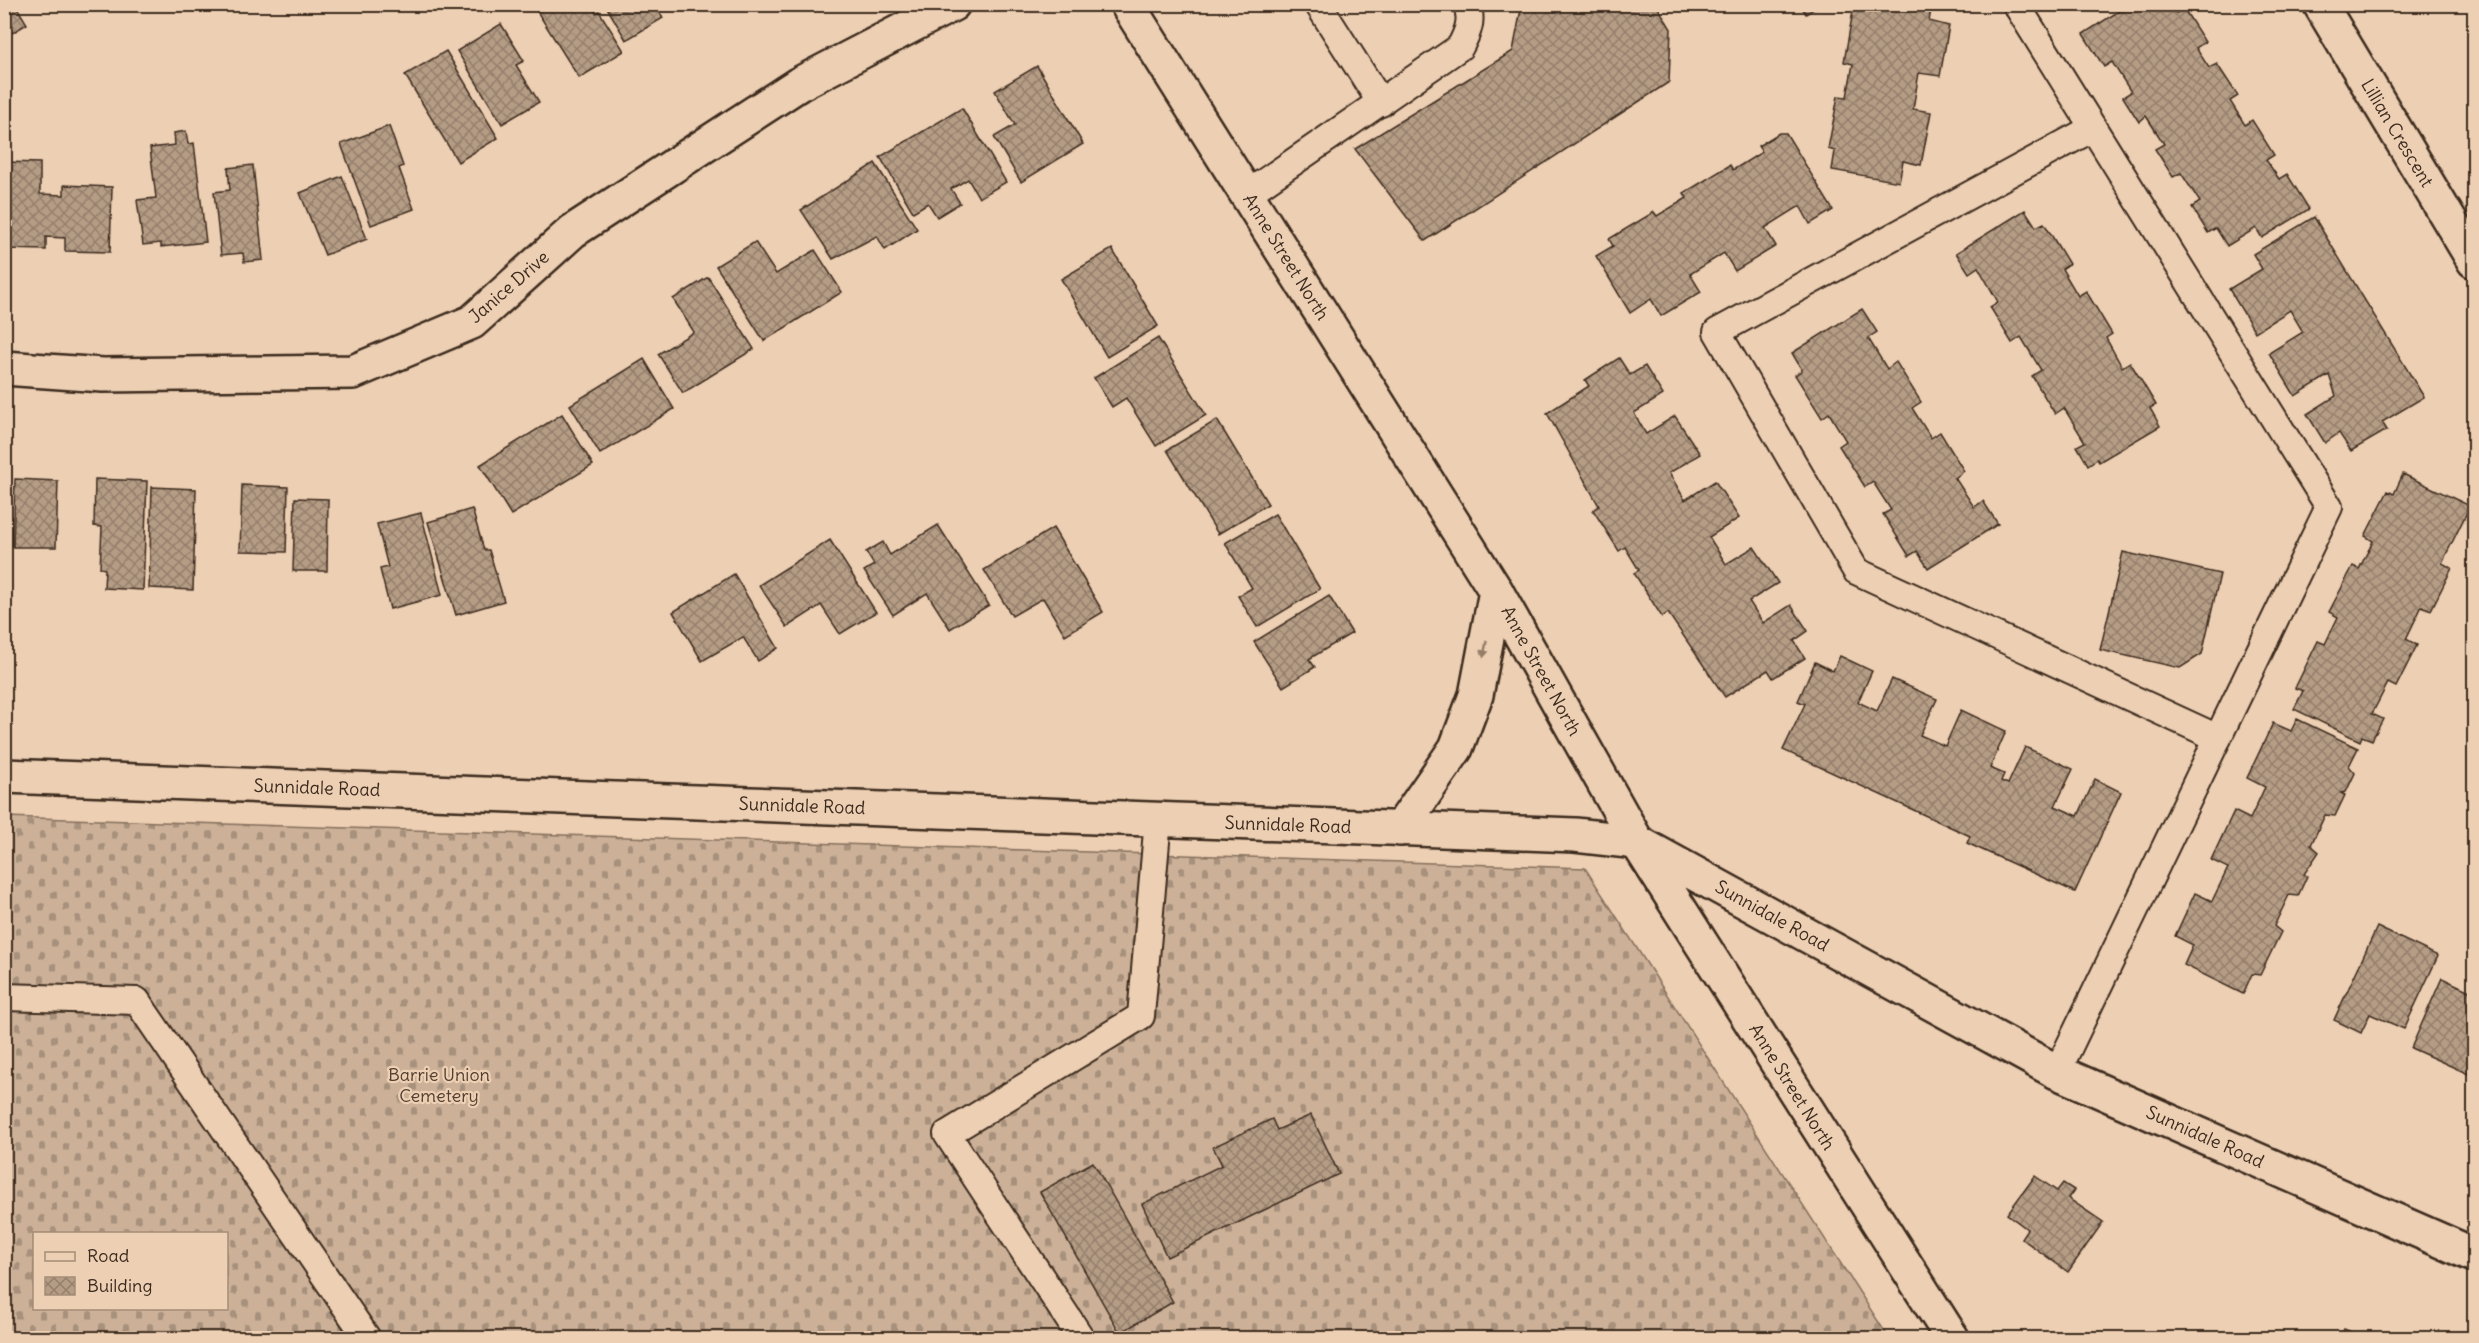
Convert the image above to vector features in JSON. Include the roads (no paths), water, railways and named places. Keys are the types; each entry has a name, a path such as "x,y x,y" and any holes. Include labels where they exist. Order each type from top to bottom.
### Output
{"street":[{"name":"Janice Drive","path":"4,368 103,375 353,372 472,322 573,231 799,84 952,4"},
{"name":"Anne Street North","path":"1127,4 1496,591 1637,842 1952,1338"},
{"name":"Lillian Crescent","path":"2319,4 2475,261"},
{"path":"1400,829 1456,748 1476,695 1496,591"},
{"name":"Sunnidale Road","path":"4,776 1575,835 1637,842 2057,1072 2475,1255"}],"lane":[{"path":"1318,4 1381,103"},
{"path":"1246,194 1460,47 1469,30 1466,4"},
{"path":"2016,4 2329,507 2057,1072"},
{"path":"2093,128 1718,332 1856,572 2218,738"},
{"path":"1081,1338 947,1134 1141,1016 1158,819"},
{"path":"4,997 137,1001 367,1338"}],"park label":[{"name":"Barrie Union Cemetery","path":"439,1085"}]}
